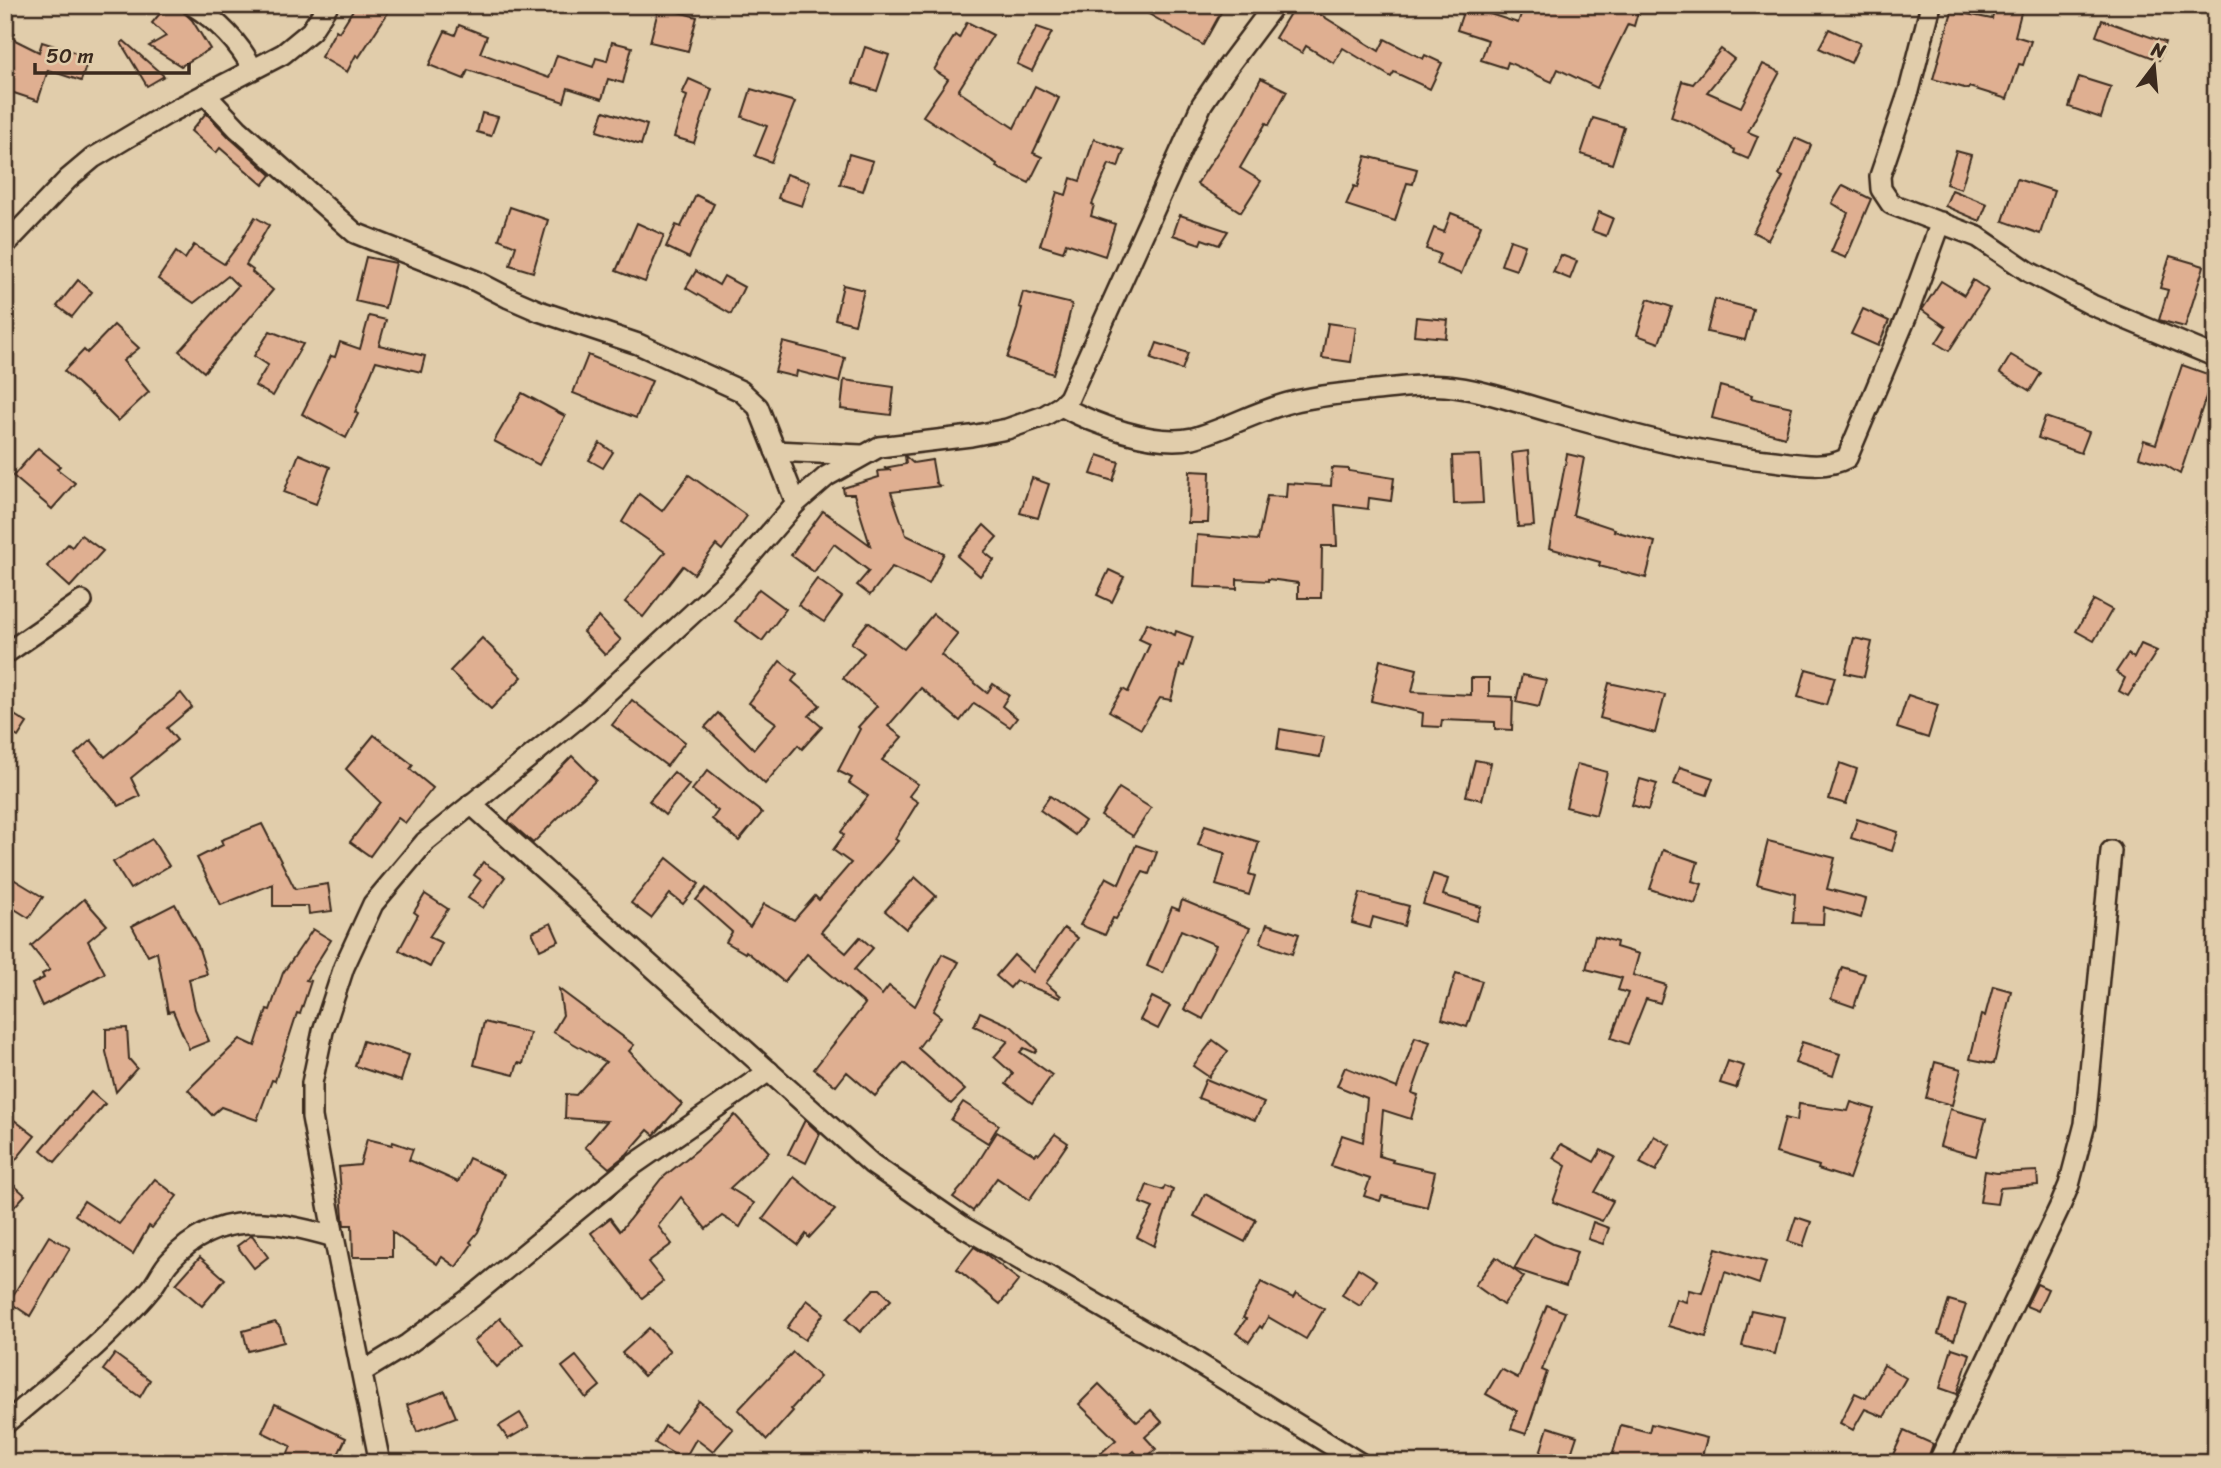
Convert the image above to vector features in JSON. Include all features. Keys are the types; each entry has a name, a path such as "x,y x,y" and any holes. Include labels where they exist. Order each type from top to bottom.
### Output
{"street":[{"path":"191,5 206,14 228,34 253,69"},
{"path":"5,244 68,179 93,158 139,130 283,54 316,25 328,5"},
{"path":"380,1463 312,1117 313,1083 323,1031 344,967 373,904 425,842 589,709 731,578 796,503 827,476 879,447 1007,429 1044,416 1061,406 1069,398 1202,104 1274,5"},
{"path":"1931,5 1909,91 1883,164 1879,185 1891,204 1978,237 2029,272 2092,305 2216,357"},
{"path":"205,94 238,129 355,233 467,277 529,307 638,344 734,386 758,407 796,503"},
{"path":"1061,406 1106,427 1150,437 1190,439 1292,402 1355,392 1444,386 1479,392 1668,444 1751,459 1826,465 1847,458 1907,314 1941,222"},
{"path":"775,451 863,455"},
{"path":"5,654 82,601"},
{"path":"471,804 872,1164 965,1228 1183,1354 1360,1463"},
{"path":"1938,1463 2040,1251 2069,1185 2075,1164 2085,1124 2111,852"},
{"path":"362,1372 473,1296 629,1168 769,1071"},
{"path":"5,1424 114,1328 151,1289 168,1262 205,1233 237,1223 259,1222 298,1227 334,1237"}],"building":[{"path":"167,5 176,5 192,20 210,49 181,66 149,46 166,36 152,23"},
{"path":"356,5 393,5 359,57 356,55 347,72 321,57 336,30 339,32"},
{"path":"1133,5 1225,5 1203,45"},
{"path":"1295,5 1305,5 1379,51 1385,39 1423,59 1425,55 1442,63 1430,89 1394,72 1391,77 1343,48 1334,63 1306,46 1302,53 1275,38"},
{"path":"1524,5 1640,5 1634,26 1628,24 1597,88 1558,69 1552,82 1508,62 1506,68 1481,60 1488,40 1457,30 1465,6 1518,23"},
{"path":"1996,5 2023,5 2015,36 2031,41 2023,65 2019,64 2007,99 1933,79 1952,11 1992,19"},
{"path":"659,7 697,17 688,51 650,42"},
{"path":"2102,20 2165,42 2159,60 2096,36"},
{"path":"967,22 993,35 958,91 1014,128 1035,86 1059,98 1033,153 1042,157 1029,183 996,167 997,164 923,116 948,79 934,70 955,35 959,38"},
{"path":"459,25 487,36 480,53 549,78 557,55 593,67 596,58 607,61 612,42 632,47 623,83 608,79 602,99 568,88 564,102 468,70 464,79 429,65 445,31 455,35"},
{"path":"1037,27 1052,32 1032,71 1017,64"},
{"path":"1829,29 1860,43 1851,63 1819,48"},
{"path":"5,35 39,52 42,42 89,57 81,81 48,70 38,101 5,90 13,66 5,62"},
{"path":"124,41 164,76 147,86 121,43"},
{"path":"865,47 889,55 877,91 853,83"},
{"path":"1721,49 1734,59 1707,92 1741,107 1763,64 1780,72 1748,132 1758,136 1748,159 1690,124 1671,117 1682,81 1693,84"},
{"path":"2079,77 2111,87 2101,118 2069,107"},
{"path":"1261,78 1287,91 1269,125 1266,123 1240,168 1261,181 1241,212 1197,184 1242,115"},
{"path":"689,79 712,89 694,143 674,137 687,96 682,94"},
{"path":"751,89 795,102 771,162 755,156 767,126 742,117"},
{"path":"604,111 647,125 641,145 597,131"},
{"path":"206,113 271,175 263,185 220,148 216,153 191,131"},
{"path":"482,113 498,117 491,136 477,132"},
{"path":"1593,118 1624,127 1612,164 1581,154"},
{"path":"1795,138 1811,145 1787,205 1768,240 1753,232 1783,177 1779,175"},
{"path":"1094,139 1124,150 1118,167 1109,164 1092,204 1091,216 1115,224 1105,256 1066,243 1063,252 1040,245 1057,192 1066,195 1071,178 1080,181"},
{"path":"1956,151 1971,155 1961,189 1946,184"},
{"path":"849,154 873,161 863,191 840,184"},
{"path":"1366,156 1417,169 1413,184 1407,183 1395,221 1346,205 1354,186 1357,188"},
{"path":"786,174 810,182 802,206 778,198"},
{"path":"2017,179 2054,191 2040,234 2003,221"},
{"path":"1843,185 1871,199 1846,258 1831,252 1848,213 1832,203"},
{"path":"1952,190 1987,204 1980,221 1945,206"},
{"path":"696,195 714,204 689,258 666,247 676,225 681,227"},
{"path":"510,207 548,220 533,272 510,265 516,246 499,239"},
{"path":"1599,212 1613,218 1606,236 1592,231"},
{"path":"1451,213 1481,225 1461,274 1436,264 1440,254 1426,249 1434,228 1444,232"},
{"path":"1180,215 1228,231 1219,245 1202,239 1200,244 1173,235"},
{"path":"255,217 269,225 246,265 273,290 204,372 179,351 238,286 228,276 194,303 158,279 176,252 185,259 194,245 224,264"},
{"path":"637,223 664,235 645,282 616,271"},
{"path":"1510,240 1525,245 1516,270 1501,265"},
{"path":"1561,255 1577,261 1570,279 1553,272"},
{"path":"2170,256 2204,266 2185,327 2159,320 2168,290 2160,288"},
{"path":"366,257 396,263 385,308 355,301"},
{"path":"696,271 719,285 724,276 744,287 731,314 686,288"},
{"path":"78,280 92,292 72,317 57,306"},
{"path":"1973,280 1988,290 1949,351 1936,343 1946,327 1922,310 1941,281 1964,295"},
{"path":"843,285 864,290 855,324 835,319"},
{"path":"1023,292 1072,304 1053,374 1007,358 1017,329"},
{"path":"1648,299 1672,307 1659,343 1637,335"},
{"path":"1715,299 1753,309 1745,340 1707,332"},
{"path":"1863,309 1889,321 1878,346 1851,334"},
{"path":"369,316 386,320 379,345 425,356 421,372 376,361 355,412 358,414 346,438 302,414 331,356 335,357 340,342 360,349"},
{"path":"1416,317 1448,320 1446,338 1414,335"},
{"path":"1328,323 1356,327 1351,362 1322,358"},
{"path":"114,325 139,348 123,361 149,392 118,421 64,371 84,350 87,353"},
{"path":"270,331 303,344 273,396 255,386 268,365 254,356"},
{"path":"783,342 845,358 839,382 797,371 796,377 775,372"},
{"path":"1157,343 1188,353 1182,370 1151,359"},
{"path":"588,355 652,381 636,418 573,393"},
{"path":"2011,355 2041,373 2030,391 2000,373"},
{"path":"2182,365 2213,376 2180,474 2165,465 2139,457 2144,440 2156,444"},
{"path":"844,380 894,387 891,415 841,409"},
{"path":"1720,386 1752,395 1751,398 1792,407 1785,437 1712,418"},
{"path":"522,393 565,416 539,465 494,441"},
{"path":"2045,417 2089,432 2081,453 2038,438"},
{"path":"600,443 613,452 603,468 589,460"},
{"path":"38,448 60,466 57,469 75,483 52,509 13,476"},
{"path":"1528,451 1534,526 1518,527 1512,453"},
{"path":"299,454 330,467 316,504 284,492"},
{"path":"1567,454 1584,458 1573,515 1615,529 1614,531 1655,542 1646,578 1599,566 1600,562 1549,548"},
{"path":"1098,455 1119,462 1113,481 1091,474"},
{"path":"1480,455 1483,503 1454,504 1452,456"},
{"path":"905,456 913,463 932,460 936,483 940,486 891,492 906,535 944,553 929,584 892,567 870,595 857,585 869,571 834,544 814,572 791,555 823,511 870,545 854,494 844,494 843,488 879,477 878,471 891,470 884,468 906,464"},
{"path":"1332,468 1394,478 1391,501 1369,498 1368,509 1335,505 1337,546 1322,546 1321,598 1298,598 1298,583 1268,579 1237,579 1237,589 1194,587 1197,535 1258,540 1267,496 1286,497 1287,483 1331,486"},
{"path":"1190,471 1210,472 1208,523 1188,523"},
{"path":"689,475 747,516 722,550 716,545 694,574 683,566 643,617 625,602 665,552 622,522 639,494 662,511"},
{"path":"1032,478 1049,484 1038,518 1020,513"},
{"path":"984,525 997,537 984,552 994,560 980,576 957,556"},
{"path":"81,535 103,551 70,587 47,566 68,544 72,547"},
{"path":"1109,570 1124,577 1112,602 1097,595"},
{"path":"817,579 842,597 824,622 798,605"},
{"path":"759,589 786,609 762,641 735,621"},
{"path":"2094,600 2112,610 2094,641 2076,631"},
{"path":"933,614 958,634 941,655 987,693 993,684 1009,695 1002,706 1017,718 1010,727 974,703 960,721 921,688 888,726 902,737 882,760 918,784 909,796 918,802 895,839 898,841 821,932 846,953 860,937 873,948 854,970 882,995 889,986 915,1006 942,954 959,962 933,1011 941,1017 918,1048 965,1090 951,1104 904,1063 875,1096 847,1072 836,1086 814,1069 865,1004 807,954 784,982 746,951 745,953 726,942 732,932 696,900 706,888 750,927 764,904 794,920 815,896 819,900 851,863 833,850 844,835 841,832 868,796 849,783 852,778 838,771 860,729 858,727 877,706 843,678 864,653 851,643 868,622 904,649"},
{"path":"599,617 621,640 605,655 583,632"},
{"path":"1147,623 1175,635 1176,631 1193,637 1184,666 1180,665 1171,700 1160,698 1141,729 1109,711 1123,689 1128,692 1150,644 1139,639"},
{"path":"482,638 522,677 491,709 450,671"},
{"path":"1854,638 1872,642 1864,677 1845,673"},
{"path":"2141,644 2157,651 2128,696 2119,691 2125,678 2116,672 2128,654 2134,658"},
{"path":"1380,660 1417,669 1412,692 1471,695 1471,678 1489,678 1489,696 1513,697 1512,730 1495,729 1495,722 1442,720 1441,727 1422,726 1423,713 1371,701"},
{"path":"780,661 797,674 792,681 820,705 809,716 822,727 802,749 798,745 765,784 705,727 718,713 754,749 776,723 749,703"},
{"path":"1806,669 1835,677 1826,705 1798,697"},
{"path":"1522,675 1546,680 1539,707 1516,702"},
{"path":"1609,683 1665,695 1655,733 1600,718"},
{"path":"181,693 192,707 167,728 177,740 131,778 140,796 119,806 75,754 91,740 105,757"},
{"path":"1908,695 1938,705 1928,738 1897,728"},
{"path":"632,700 685,742 667,766 612,725"},
{"path":"5,709 27,723 18,737 5,729"},
{"path":"1280,729 1324,737 1320,757 1277,750"},
{"path":"374,735 413,765 410,769 433,788 405,823 398,818 370,856 350,842 380,802 346,769"},
{"path":"572,756 596,780 533,843 508,821"},
{"path":"1475,760 1491,763 1482,800 1466,796"},
{"path":"1840,763 1857,769 1846,804 1829,799"},
{"path":"1577,764 1607,772 1596,815 1566,807"},
{"path":"1680,767 1713,778 1707,795 1674,784"},
{"path":"708,770 762,813 739,841 712,819 718,811 692,790"},
{"path":"674,772 689,785 665,815 649,801"},
{"path":"1640,779 1657,784 1648,810 1632,805"},
{"path":"1119,788 1151,808 1133,836 1101,816"},
{"path":"1050,796 1085,821 1075,835 1040,810"},
{"path":"1857,819 1898,832 1892,851 1851,838"},
{"path":"262,824 295,889 328,884 332,911 309,914 308,906 273,906 273,884 221,905 197,858 223,845 221,840"},
{"path":"1205,825 1259,842 1249,874 1255,876 1249,895 1216,885 1225,853 1198,845"},
{"path":"152,839 169,866 130,889 113,862"},
{"path":"1768,841 1835,858 1827,889 1866,899 1861,918 1824,907 1823,924 1793,923 1795,894 1757,884"},
{"path":"1136,845 1157,852 1149,874 1143,872 1105,935 1080,925 1106,877 1119,884"},
{"path":"1663,850 1698,862 1692,881 1702,884 1695,904 1650,889"},
{"path":"667,858 699,884 683,904 670,894 651,918 631,903"},
{"path":"483,862 505,877 483,908 468,898 481,880 474,875"},
{"path":"5,874 43,897 29,918 5,903"},
{"path":"1433,874 1448,879 1443,895 1481,907 1476,921 1423,904"},
{"path":"915,877 936,896 906,929 885,911"},
{"path":"1360,893 1409,906 1404,926 1373,917 1370,928 1352,923"},
{"path":"425,894 448,909 429,937 442,943 430,967 399,950 418,915 414,912"},
{"path":"84,899 107,925 88,941 105,973 42,1006 32,984 44,978 42,974 50,970 31,946"},
{"path":"1182,900 1250,928 1203,1019 1184,1009 1216,945 1181,930 1163,973 1147,966 1172,907 1179,910"},
{"path":"175,904 198,946 207,974 189,979 195,1009 209,1041 189,1049 173,1011 168,1012 157,952 148,956 132,926"},
{"path":"551,923 559,941 540,950 532,932"},
{"path":"1267,924 1299,934 1292,954 1260,943"},
{"path":"1064,928 1078,938 1046,983 1060,998 1016,981 1010,988 996,976 1014,955 1033,972"},
{"path":"313,929 331,940 306,980 311,981 300,1014 297,1013 275,1081 272,1080 257,1120 221,1107 212,1115 188,1090 240,1039 255,1046 283,973"},
{"path":"1595,936 1617,942 1616,947 1639,954 1633,975 1666,985 1660,1003 1646,999 1628,1044 1611,1038 1628,993 1618,990 1622,978 1586,969"},
{"path":"1842,967 1865,974 1854,1007 1831,999"},
{"path":"1456,973 1482,981 1467,1027 1442,1019"},
{"path":"1993,986 2011,991 1994,1064 1970,1059 1981,1015 1985,1016"},
{"path":"559,989 634,1045 629,1051 682,1104 654,1135 648,1130 627,1154 609,1168 585,1147 607,1121 565,1118 566,1094 576,1095 606,1062 553,1032 563,1015"},
{"path":"1152,997 1170,1006 1158,1029 1140,1020"},
{"path":"980,1012 1011,1026 1037,1050 1035,1053 1024,1048 1020,1052 1052,1075 1032,1103 1006,1084 1013,1074 994,1057 1008,1041 974,1026"},
{"path":"484,1022 530,1033 523,1064 518,1063 514,1075 474,1065"},
{"path":"127,1028 129,1059 137,1068 116,1092 106,1052 106,1029"},
{"path":"1415,1037 1430,1042 1412,1093 1418,1095 1411,1119 1383,1110 1379,1156 1393,1160 1392,1162 1435,1172 1427,1207 1382,1196 1380,1201 1364,1196 1370,1179 1331,1166 1342,1135 1363,1142 1367,1098 1337,1086 1345,1067 1397,1088"},
{"path":"1213,1040 1228,1051 1209,1077 1193,1066"},
{"path":"363,1041 409,1055 401,1081 355,1066"},
{"path":"1802,1042 1840,1054 1833,1076 1795,1063"},
{"path":"1728,1061 1744,1066 1736,1088 1720,1083"},
{"path":"1935,1062 1961,1069 1952,1105 1926,1098"},
{"path":"1206,1079 1264,1103 1255,1120 1198,1098"},
{"path":"91,1092 105,1104 55,1162 41,1150"},
{"path":"963,1102 999,1125 988,1143 951,1120"},
{"path":"1851,1102 1874,1109 1849,1179 1818,1169 1819,1166 1776,1153 1785,1118 1797,1121 1799,1104 1848,1111"},
{"path":"1950,1109 1986,1119 1976,1156 1940,1146"},
{"path":"5,1113 35,1136 5,1173"},
{"path":"735,1115 769,1152 730,1188 754,1203 740,1227 722,1216 706,1229 681,1197 658,1226 672,1244 648,1262 663,1281 642,1298 591,1233 610,1218 620,1231 661,1179"},
{"path":"805,1120 820,1134 806,1163 788,1154"},
{"path":"997,1132 1035,1155 1039,1154 1055,1134 1068,1143 1029,1200 997,1178 973,1211 953,1197"},
{"path":"1654,1136 1670,1145 1656,1171 1640,1163"},
{"path":"367,1139 392,1145 393,1142 413,1149 409,1160 458,1182 469,1158 504,1174 478,1232 470,1242 472,1244 456,1267 442,1257 437,1264 392,1232 392,1257 353,1257 352,1225 344,1225 339,1167 360,1165"},
{"path":"1561,1144 1594,1162 1601,1150 1615,1157 1595,1192 1613,1201 1602,1221 1553,1202 1566,1166 1553,1158"},
{"path":"1985,1171 2037,1171 2038,1185 2000,1188 1997,1204 1980,1202"},
{"path":"5,1177 25,1195 5,1217"},
{"path":"794,1177 835,1210 809,1238 806,1234 798,1245 763,1219"},
{"path":"155,1179 177,1196 152,1228 149,1226 133,1254 75,1215 84,1201 119,1224"},
{"path":"1147,1185 1163,1190 1165,1186 1173,1190 1154,1246 1137,1237 1153,1208 1140,1203"},
{"path":"1205,1194 1256,1220 1245,1242 1194,1216"},
{"path":"1796,1217 1811,1222 1803,1246 1788,1241"},
{"path":"1593,1222 1609,1228 1603,1244 1588,1239"},
{"path":"1534,1234 1577,1252 1566,1286 1514,1269"},
{"path":"252,1235 268,1257 254,1268 237,1246"},
{"path":"49,1236 70,1248 30,1316 9,1302"},
{"path":"974,1247 1019,1280 1000,1304 957,1269"},
{"path":"1716,1248 1766,1262 1759,1284 1725,1272 1706,1337 1668,1326 1676,1299 1686,1302 1689,1290 1702,1293"},
{"path":"200,1257 225,1279 202,1306 176,1284"},
{"path":"1496,1257 1524,1277 1503,1305 1475,1285"},
{"path":"1358,1268 1377,1280 1360,1306 1342,1295"},
{"path":"1261,1282 1293,1298 1296,1293 1324,1309 1306,1339 1268,1317 1249,1342 1236,1333 1246,1319 1243,1318"},
{"path":"2037,1284 2048,1289 2038,1311 2026,1306"},
{"path":"874,1289 880,1289 891,1300 860,1332 846,1319"},
{"path":"807,1300 824,1313 805,1340 787,1328"},
{"path":"1949,1300 1966,1305 1954,1340 1938,1334"},
{"path":"1547,1305 1565,1312 1542,1370 1547,1372 1526,1434 1511,1429 1517,1411 1486,1394 1501,1369 1518,1378"},
{"path":"1751,1310 1784,1317 1775,1354 1742,1346"},
{"path":"500,1318 523,1344 497,1367 474,1341"},
{"path":"275,1322 280,1327 284,1342 248,1351 243,1331"},
{"path":"649,1328 670,1351 644,1376 622,1353"},
{"path":"1952,1348 1970,1354 1957,1394 1940,1388"},
{"path":"793,1352 820,1377 767,1440 738,1410"},
{"path":"115,1354 150,1380 140,1397 103,1370"},
{"path":"576,1356 600,1386 586,1398 562,1367"},
{"path":"1884,1365 1906,1378 1884,1417 1865,1409 1853,1430 1840,1423 1855,1393 1866,1398"},
{"path":"1099,1384 1137,1422 1151,1410 1162,1422 1145,1437 1156,1449 1142,1461 1134,1451 1121,1463 1109,1463 1101,1453 1116,1440 1079,1404"},
{"path":"445,1391 456,1417 417,1432 407,1405"},
{"path":"699,1401 733,1429 713,1452 696,1439 684,1460 655,1443 665,1426 675,1432"},
{"path":"275,1404 346,1438 334,1463 284,1463 291,1446 262,1432"},
{"path":"520,1413 529,1427 508,1439 499,1426"},
{"path":"1651,1424 1707,1438 1700,1463 1620,1463 1611,1460 1621,1425 1649,1432"},
{"path":"1548,1427 1577,1436 1568,1463 1537,1463"},
{"path":"1904,1431 1933,1444 1926,1463 1889,1463"}]}
